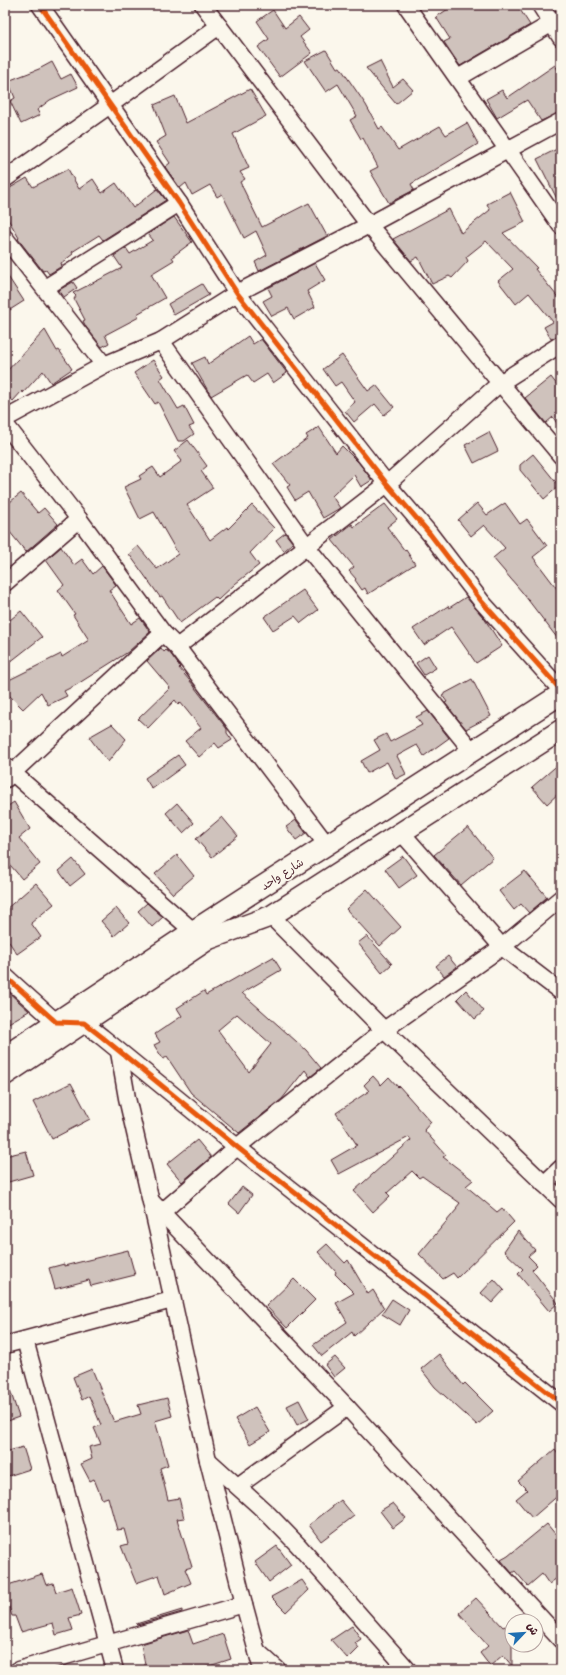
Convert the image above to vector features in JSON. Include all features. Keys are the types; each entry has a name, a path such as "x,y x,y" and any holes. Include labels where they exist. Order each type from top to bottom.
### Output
{"street":[{"path":"40,5 179,203 237,293 387,484 430,534 482,602 561,690"},
{"path":"204,5 369,225 561,456"},
{"path":"406,5 561,226"},
{"path":"540,5 556,21 561,38"},
{"path":"458,78 556,21"},
{"path":"5,179 219,26"},
{"path":"5,419 104,365 161,341 237,293 369,225 561,121"},
{"path":"45,288 179,203"},
{"path":"5,238 104,365"},
{"path":"161,341 307,547 472,751"},
{"path":"177,647 387,484 500,383 561,344"},
{"path":"5,424 79,519 163,633 177,647 327,845"},
{"path":"5,582 79,519"},
{"path":"163,633 8,773 193,931"},
{"name":"شارع واحد","path":"5,1056 193,931 561,694"},
{"path":"5,1075 209,939 271,916 561,730"},
{"path":"401,832 502,947 561,992"},
{"path":"156,1206 237,1147 384,1030 502,947 561,898"},
{"path":"271,916 384,1030 561,1200"},
{"path":"5,976 56,1022 84,1023 237,1147 561,1403"},
{"path":"119,1052 126,1098 156,1206 172,1300 208,1460 262,1670"},
{"path":"544,1184 561,1168"},
{"path":"156,1206 347,1407 561,1640"},
{"path":"5,1345 172,1300"},
{"path":"24,1340 115,1670"},
{"path":"238,1486 347,1407"},
{"path":"208,1460 238,1486 298,1545 408,1670"},
{"path":"18,1670 244,1604"},
{"path":"257,1651 278,1670"}],"building":[{"path":"454,5 517,5 530,25 460,66 444,42 450,39 436,17"},
{"path":"273,10 285,28 299,17 309,30 300,37 312,53 280,77 258,47 269,39 257,21"},
{"path":"326,50 337,68 340,67 366,105 379,129 382,127 398,150 440,126 446,135 467,123 478,144 411,184 414,190 389,203 370,171 378,167 363,138 361,139 350,120 357,116 338,84 326,92 305,61"},
{"path":"380,61 393,87 403,79 413,90 396,104 366,68"},
{"path":"52,62 61,79 71,74 78,87 50,100 37,110 40,115 21,124 10,101 15,98 8,81 39,69"},
{"path":"555,65 561,75 561,112 541,121 527,100 497,118 486,99 502,90 507,98"},
{"path":"250,89 266,116 233,134 249,168 240,172 245,179 240,182 262,227 309,203 327,236 259,271 255,262 267,255 256,231 244,238 222,194 217,197 210,185 192,195 186,183 180,188 165,167 170,163 156,142 166,136 154,105 175,96 186,123"},
{"path":"561,147 561,207 537,159"},
{"path":"68,169 79,189 93,179 102,193 116,183 133,208 157,189 166,200 103,240 99,235 72,252 73,254 61,263 62,266 49,274 46,270 43,271 18,239 19,238 5,214 5,191 27,178 33,187"},
{"path":"510,192 525,222 503,233 537,268 535,269 561,301 561,335 551,339 544,327 553,322 529,293 516,304 498,281 513,269 486,241 466,257 468,261 452,278 449,276 432,284 418,257 411,261 393,239 449,209 461,233 490,210 487,204"},
{"path":"174,217 192,242 172,257 174,260 151,274 165,298 137,314 139,317 105,335 109,343 102,347 86,327 83,321 85,320 74,299 76,296 73,293 122,268 114,256 126,248 130,254 153,240 148,234"},
{"path":"315,263 325,280 307,291 315,307 294,319 288,308 272,316 263,301 272,296 268,288"},
{"path":"5,272 24,301 5,313"},
{"path":"73,282 77,288 64,297 59,290"},
{"path":"202,284 209,295 174,315 168,304"},
{"path":"45,330 57,351 59,350 72,369 51,383 43,371 23,393 22,391 13,401 5,394 5,373"},
{"path":"248,336 253,344 261,339 287,373 273,383 267,374 253,383 247,375 211,396 192,363 205,357 208,364"},
{"path":"342,355 368,391 376,385 394,407 384,415 375,404 354,422 345,411 355,402 341,382 335,386 323,369"},
{"path":"153,360 164,376 160,379 178,409 184,406 194,425 189,427 194,434 184,441 178,441 158,402 155,404 134,373"},
{"path":"551,377 561,390 561,430 553,417 546,423 525,398"},
{"path":"319,427 336,453 342,446 359,463 372,480 361,487 354,475 332,496 340,508 323,518 308,492 295,500 287,487 290,485 273,464 308,438 306,435"},
{"path":"489,432 498,451 474,463 465,445"},
{"path":"188,440 207,466 201,471 213,488 187,505 210,540 227,527 228,529 252,505 274,528 250,553 259,565 218,600 215,597 180,623 162,596 160,597 129,554 138,546 157,569 178,554 154,512 140,519 124,487 141,479 139,476 153,467 160,477 182,461 174,451"},
{"path":"533,454 559,486 544,499 520,470 520,465"},
{"path":"21,493 38,513 44,508 58,524 26,552 5,526 5,506"},
{"path":"477,503 487,515 505,503 520,524 527,519 547,546 533,557 561,594 561,643 522,592 493,558 505,548 484,525 471,536 458,520"},
{"path":"385,504 397,519 387,527 405,551 406,550 415,564 368,594 365,588 362,590 355,580 356,579 349,571 354,567 332,540 352,524 354,527"},
{"path":"285,533 293,543 284,551 276,540"},
{"path":"61,547 74,565 82,559 93,574 102,566 116,585 109,590 131,624 140,618 150,632 128,652 64,691 67,696 48,705 41,692 23,709 5,691 5,682 61,654 62,657 89,640 73,615 75,614 58,590 64,585 46,560"},
{"path":"303,590 318,610 301,623 295,616 273,630 264,617"},
{"path":"466,597 484,618 502,646 476,663 451,627 424,645 413,629 448,606 449,608"},
{"path":"21,611 42,637 5,666 5,624"},
{"path":"161,648 164,652 166,650 170,653 180,667 179,668 227,729 227,733 232,740 219,748 215,743 199,757 185,741 201,728 180,702 178,704 175,700 148,728 138,719 170,688 147,661"},
{"path":"428,655 436,668 424,675 416,663"},
{"path":"472,679 491,716 466,729 445,703 447,702 442,695"},
{"path":"428,711 449,738 424,756 417,745 397,756 406,774 396,779 387,762 367,773 361,761 380,750 374,740 386,734 390,742 422,725 416,717"},
{"path":"112,724 126,739 108,762 89,737"},
{"path":"178,755 185,765 152,789 145,778"},
{"path":"561,762 561,791 547,804 532,787"},
{"path":"14,802 30,829 19,838 40,864 22,879 5,859 5,808"},
{"path":"177,803 194,823 183,833 166,813"},
{"path":"222,817 238,836 212,857 196,839"},
{"path":"296,820 306,833 296,840 286,827"},
{"path":"468,827 493,858 461,885 434,855"},
{"path":"177,855 194,876 173,894 155,874"},
{"path":"403,856 417,875 399,888 385,869"},
{"path":"73,859 85,874 70,886 59,871"},
{"path":"525,871 547,897 529,913 521,904 514,910 499,891"},
{"path":"36,883 54,904 31,923 41,937 17,954 5,936 5,910"},
{"path":"367,889 401,927 380,946 346,909"},
{"path":"147,903 163,917 152,927 138,911"},
{"path":"116,908 129,923 114,936 101,921"},
{"path":"367,936 392,964 382,973 358,943"},
{"path":"448,956 457,967 444,976 436,966"},
{"path":"273,957 281,970 242,993 306,1050 321,1068 310,1077 305,1070 282,1099 239,1133 191,1093 167,1057 163,1059 154,1045 160,1042 155,1034 182,1016 177,1008 204,991 206,995","holes":["237,1014 271,1044 249,1072 218,1030"]},
{"path":"5,989 29,1011 5,1025"},
{"path":"466,990 484,1011 475,1019 457,999"},
{"path":"373,1076 381,1085 389,1077 398,1087 399,1086 431,1122 424,1130 446,1155 443,1157 473,1180 466,1186 497,1212 502,1208 514,1222 457,1278 453,1273 443,1279 419,1254 457,1209 456,1208 460,1203 422,1176 419,1178 412,1171 387,1193 390,1196 373,1212 354,1191 411,1140 409,1137 339,1174 331,1160 357,1145 336,1113 369,1091 364,1085"},
{"path":"71,1083 90,1119 52,1139 33,1102"},
{"path":"197,1140 211,1157 182,1182 167,1164"},
{"path":"26,1151 33,1175 5,1183 5,1156"},
{"path":"242,1187 252,1195 239,1213 229,1204"},
{"path":"518,1231 535,1250 528,1256 537,1265 532,1270 558,1303 549,1311 518,1274 523,1269 504,1251"},
{"path":"327,1244 345,1263 348,1260 368,1294 373,1290 384,1308 354,1336 352,1332 322,1356 313,1345 347,1322 336,1303 354,1293 335,1274 336,1272 318,1252"},
{"path":"128,1250 135,1275 91,1286 89,1280 55,1289 49,1268 64,1264 64,1266"},
{"path":"294,1279 315,1300 287,1328 266,1306"},
{"path":"494,1279 504,1290 492,1303 481,1293"},
{"path":"392,1299 409,1310 400,1325 382,1314"},
{"path":"439,1354 463,1385 465,1383 493,1411 477,1425 435,1387 421,1369"},
{"path":"335,1357 345,1368 334,1377 325,1365"},
{"path":"92,1369 114,1422 141,1414 138,1405 167,1398 172,1416 155,1421 168,1465 160,1468 168,1500 179,1498 184,1518 177,1519 192,1567 185,1569 191,1583 165,1594 159,1575 136,1583 121,1546 128,1544 124,1529 117,1530 108,1497 102,1499 94,1479 90,1481 81,1464 92,1459 89,1447 101,1444 94,1428 101,1425 89,1396 82,1400 73,1377"},
{"path":"7,1381 19,1417 5,1422 5,1382"},
{"path":"299,1400 309,1419 297,1425 287,1406"},
{"path":"255,1407 270,1432 250,1444 235,1419"},
{"path":"23,1447 30,1469 5,1477 5,1452"},
{"path":"555,1449 561,1457 561,1493 532,1518 516,1499 527,1490 518,1481"},
{"path":"341,1500 354,1516 321,1541 309,1525"},
{"path":"393,1503 406,1518 393,1528 380,1511"},
{"path":"547,1524 561,1541 561,1575 549,1584 542,1574 528,1586 515,1571 512,1573 501,1560"},
{"path":"277,1546 291,1565 269,1582 255,1562"},
{"path":"42,1574 46,1585 53,1583 56,1592 72,1587 81,1615 69,1618 73,1630 56,1635 53,1623 21,1632 15,1616 12,1616 5,1596 5,1586"},
{"path":"302,1580 309,1590 286,1612 271,1597"},
{"path":"476,1598 504,1626 504,1653 512,1653 512,1666 503,1655 490,1666 480,1653 488,1646 459,1613"},
{"path":"182,1610 182,1612 137,1625 136,1624"},
{"path":"352,1626 361,1639 355,1643 359,1648 348,1659 331,1640"},
{"path":"188,1630 193,1644 223,1634 231,1659 197,1670 146,1670 141,1644"}],"cycle path":[{"path":"40,5 179,203 237,293 387,484 430,534 482,602 561,690"},
{"path":"5,976 56,1022 84,1023 237,1147 561,1403"}]}
